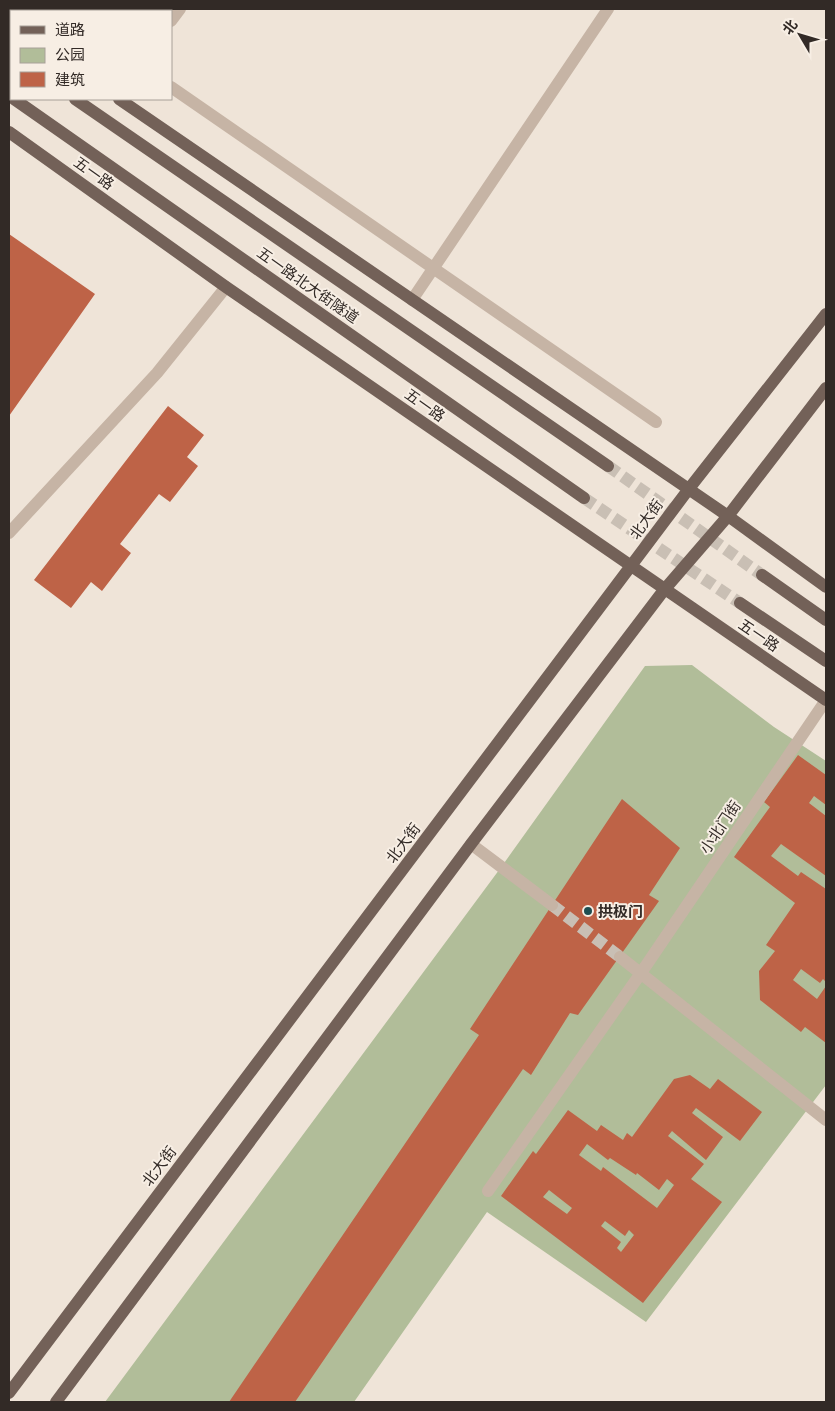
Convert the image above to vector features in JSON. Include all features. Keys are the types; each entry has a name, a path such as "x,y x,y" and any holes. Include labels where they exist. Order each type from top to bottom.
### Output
{"main road":[{"name":"五一路北大街隧道","path":"15,100 584,498"},
{"name":"五一路北大街隧道","path":"76,100 608,466"},
{"path":"120,100 728,516 826,587"},
{"name":"五一路","path":"9,132 226,287 631,568 826,700"},
{"name":"北大街","path":"9,1392 688,490 826,314"},
{"path":"56,1402 471,844 664,590 728,516 826,388"},
{"path":"762,575 826,620"},
{"name":"五一路","path":"740,603 826,662"}],"street":[{"path":"172,20 180,9"},
{"path":"412,300 608,9"},
{"path":"172,89 656,422"},
{"path":"9,533 157,373 226,287"},
{"name":"小北门街","path":"488,1191 641,972 826,700"},
{"path":"471,844 552,905"},
{"path":"620,957 826,1120"}],"green space":[{"path":"692,665 774,727 826,761 826,1085 646,1322 487,1212 354,1402 105,1402 502,866 645,666"}],"building":[{"path":"9,234 95,294 9,416"},
{"path":"168,406 204,435 187,457 198,466 170,502 159,494 120,544 131,553 102,591 91,582 71,608 34,580"},
{"path":"798,755 826,775 826,805 814,796 809,803 826,816 826,876 781,844 771,856 798,876 801,872 826,889 826,982 823,979 820,983 801,969 793,980 817,999 826,986 826,1043 805,1027 801,1032 760,1000 759,971 775,951 766,945 795,903 734,857 770,807 764,802"},
{"path":"622,799 680,848 649,895 659,901 578,1015 570,1013 531,1075 523,1069 295,1402 229,1402 479,1035 470,1029"},
{"path":"690,1075 710,1089 718,1079 762,1112 740,1141 696,1108 692,1113 723,1137 706,1160 672,1131 668,1136 704,1164 691,1179 722,1202 643,1303 501,1196 533,1151 536,1154 568,1110 597,1131 601,1125 623,1140 627,1133 632,1137 674,1079","holes":["587,1144 608,1160 610,1158 636,1175 637,1173 659,1190 667,1179 674,1185 657,1208 603,1167 601,1171 579,1155","549,1190 572,1208 567,1214 543,1197","605,1221 625,1236 629,1230 634,1235 621,1252 617,1248 621,1242 601,1226"]}],"tunnel":[{"path":"608,466 762,575"},
{"path":"584,498 740,603"},
{"path":"552,905 620,957"}],"place":[{"name":"拱极门","path":"588,911"}]}
